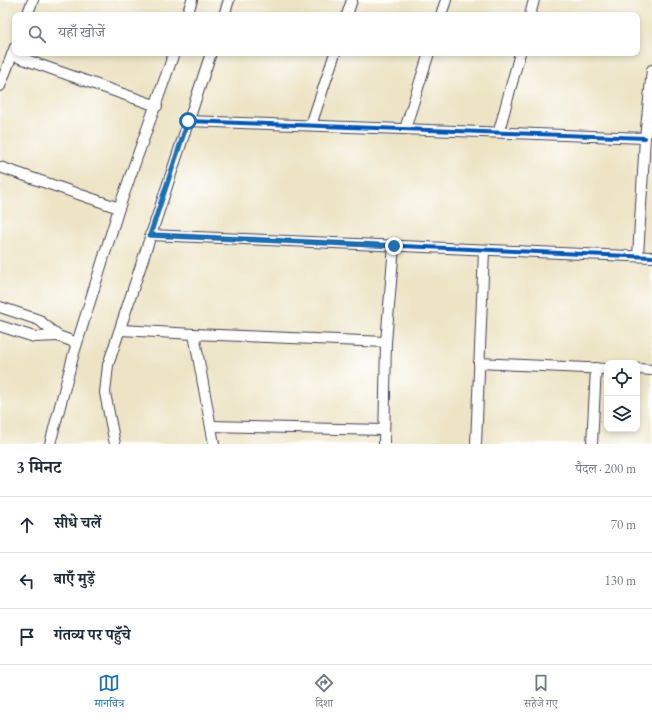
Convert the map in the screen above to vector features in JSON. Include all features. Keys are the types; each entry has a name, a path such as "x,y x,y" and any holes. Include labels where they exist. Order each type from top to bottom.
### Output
{"street":[{"path":"28,12 33,0"},
{"path":"188,12 192,0"},
{"path":"225,12 229,0"},
{"path":"348,12 352,0"},
{"path":"443,12 446,0"},
{"path":"531,12 534,0"},
{"path":"0,86 12,54"},
{"path":"26,56 157,106"},
{"path":"50,444 77,343 120,208 157,106 173,56"},
{"path":"115,444 105,393 105,380 108,365 121,330 150,235 210,56"},
{"path":"311,125 333,56"},
{"path":"405,129 428,56"},
{"path":"499,132 519,56"},
{"path":"638,256 645,138 652,70"},
{"path":"188,121 645,138"},
{"path":"0,167 120,208"},
{"path":"150,235 484,251 652,257"},
{"path":"384,444 386,342 394,246"},
{"path":"476,444 484,251"},
{"path":"0,307 38,320 58,336 77,343"},
{"path":"0,326 34,337 58,336"},
{"path":"121,330 386,342"},
{"path":"194,334 214,444"},
{"path":"479,363 604,369"},
{"path":"592,444 596,368"},
{"path":"640,369 652,370"},
{"path":"211,426 384,430"}],"cycle path":[{"path":"188,121 645,138"},
{"path":"150,235 652,257"}],"route":[{"path":"188,121 150,235 394,246"}]}
